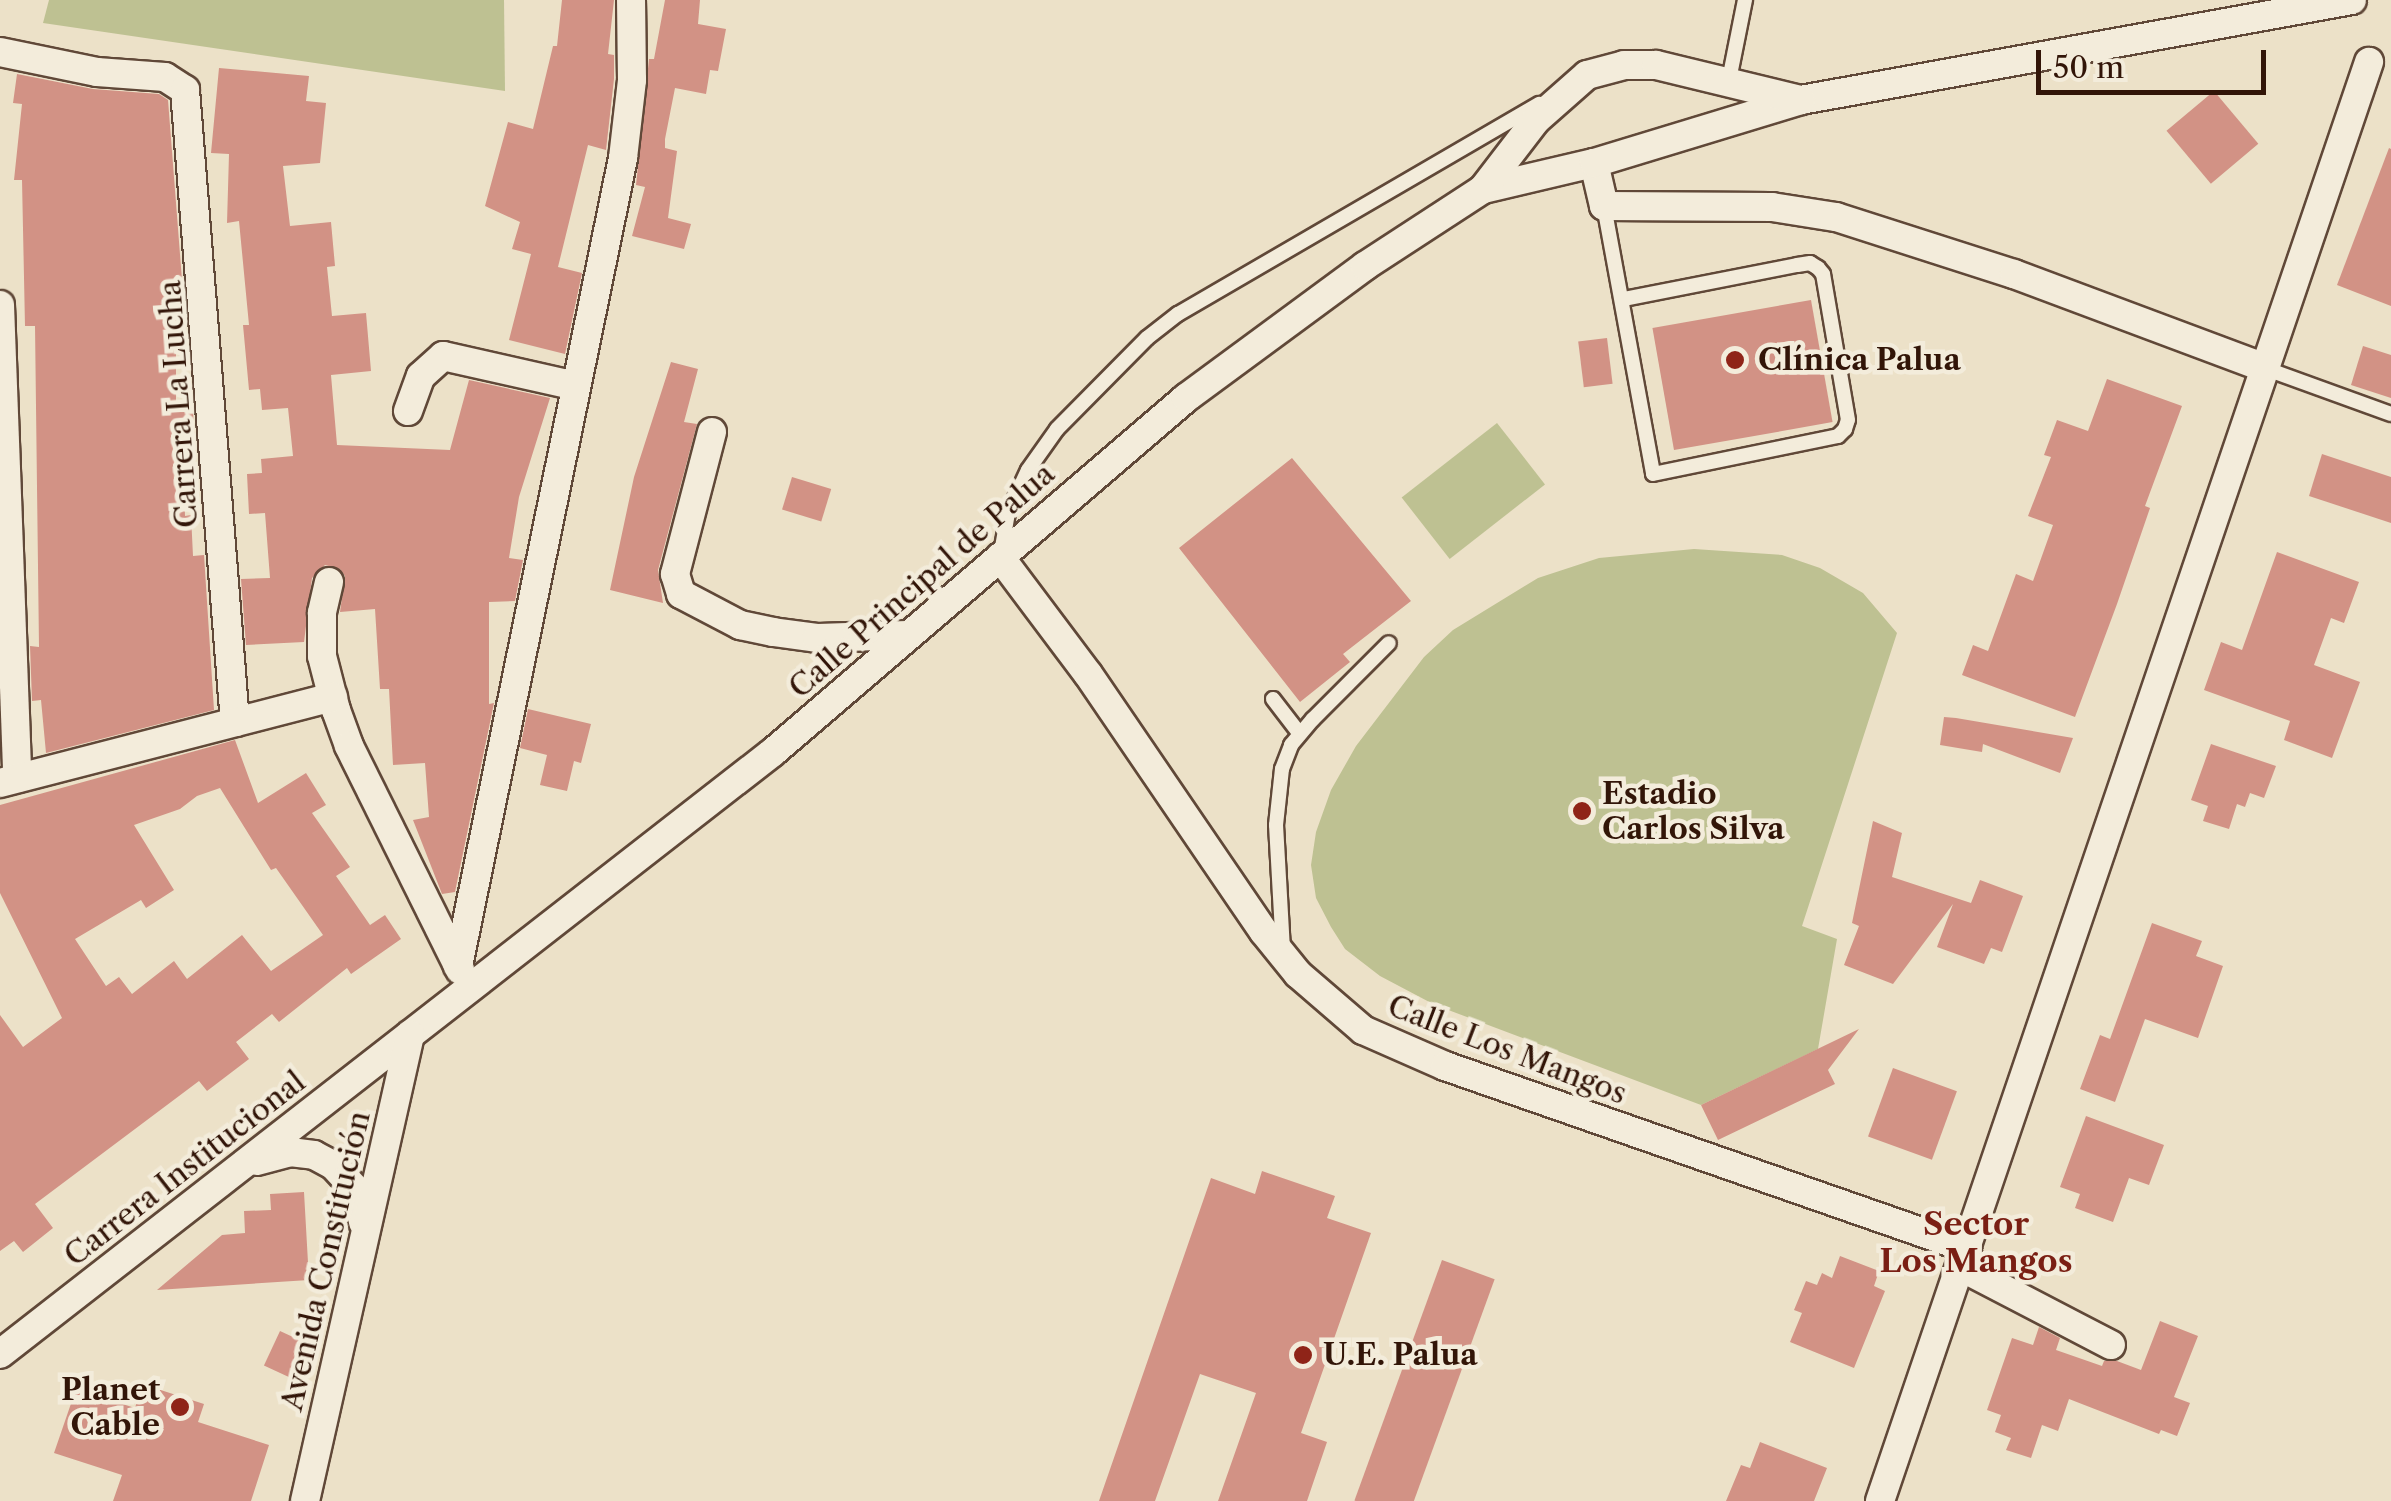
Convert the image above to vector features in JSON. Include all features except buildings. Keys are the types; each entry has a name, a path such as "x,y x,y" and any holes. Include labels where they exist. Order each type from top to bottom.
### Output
{"street":[{"path":"464,978 625,144 632,80 631,0"},
{"name":"Calle Principal de Palua","path":"1483,188 1594,164 1801,100 2352,0"},
{"name":"Carrera La Lucha","path":"0,52 181,83 201,258 235,722"},
{"path":"1880,1501 2369,62"},
{"name":"Calle Principal de Palua","path":"410,1035 464,978 773,752 1234,360 1483,188 1536,120 1587,74 1624,66 1656,65 1801,100"},
{"path":"1594,164 1604,206 1772,208 1836,217 2014,274 2263,368"},
{"path":"0,305 9,781 333,697"},
{"path":"408,411 421,376 443,356 576,386"},
{"path":"712,432 675,574 681,594 740,625 774,632 817,638 908,635"},
{"name":"Calle Los Mangos","path":"1000,558 1088,674 1283,956 1335,1008 1388,1043 1964,1258 2111,1345"},
{"path":"329,582 322,614 322,656 349,746 464,978"},
{"name":"Carrera Institucional","path":"4,1343 410,1035"},
{"name":"Avenida Constitución","path":"305,1501 410,1035"},
{"path":"246,1163 290,1152 314,1155 333,1165 358,1192 363,1241"}],"lane":[{"path":"1729,80 1745,0"},
{"path":"1000,558 1008,513 1028,470 1056,429 1146,338 1178,314 1587,74"},
{"path":"1604,206 1653,474 1838,436 1845,429 1848,420 1824,274 1810,263 1623,299"},
{"path":"2263,368 2391,414"},
{"path":"1283,956 1276,825 1282,768 1300,734 1389,644"},
{"path":"1273,699 1300,734"}],"green space":[{"path":"49,0 504,0 505,91 43,23"},
{"path":"1497,423 1545,484 1450,559 1402,497"},
{"name":"Estadio Carlos Silva","path":"1694,549 1782,555 1820,568 1863,593 1897,633 1802,926 1837,939 1818,1049 1701,1105 1435,1005 1380,976 1345,949 1331,927 1316,898 1311,865 1316,832 1331,790 1356,746 1424,657 1453,630 1538,578 1599,558"}],"place":[{"name":"Clínica Palua","path":"1735,360"},
{"name":"Estadio Carlos Silva","path":"1582,811"},
{"name":"U.E. Palua","path":"1303,1355"},
{"name":"Planet Cable","path":"180,1407"}],"district":[{"name":"Sector Los Mangos","path":"1976,1244"}]}
